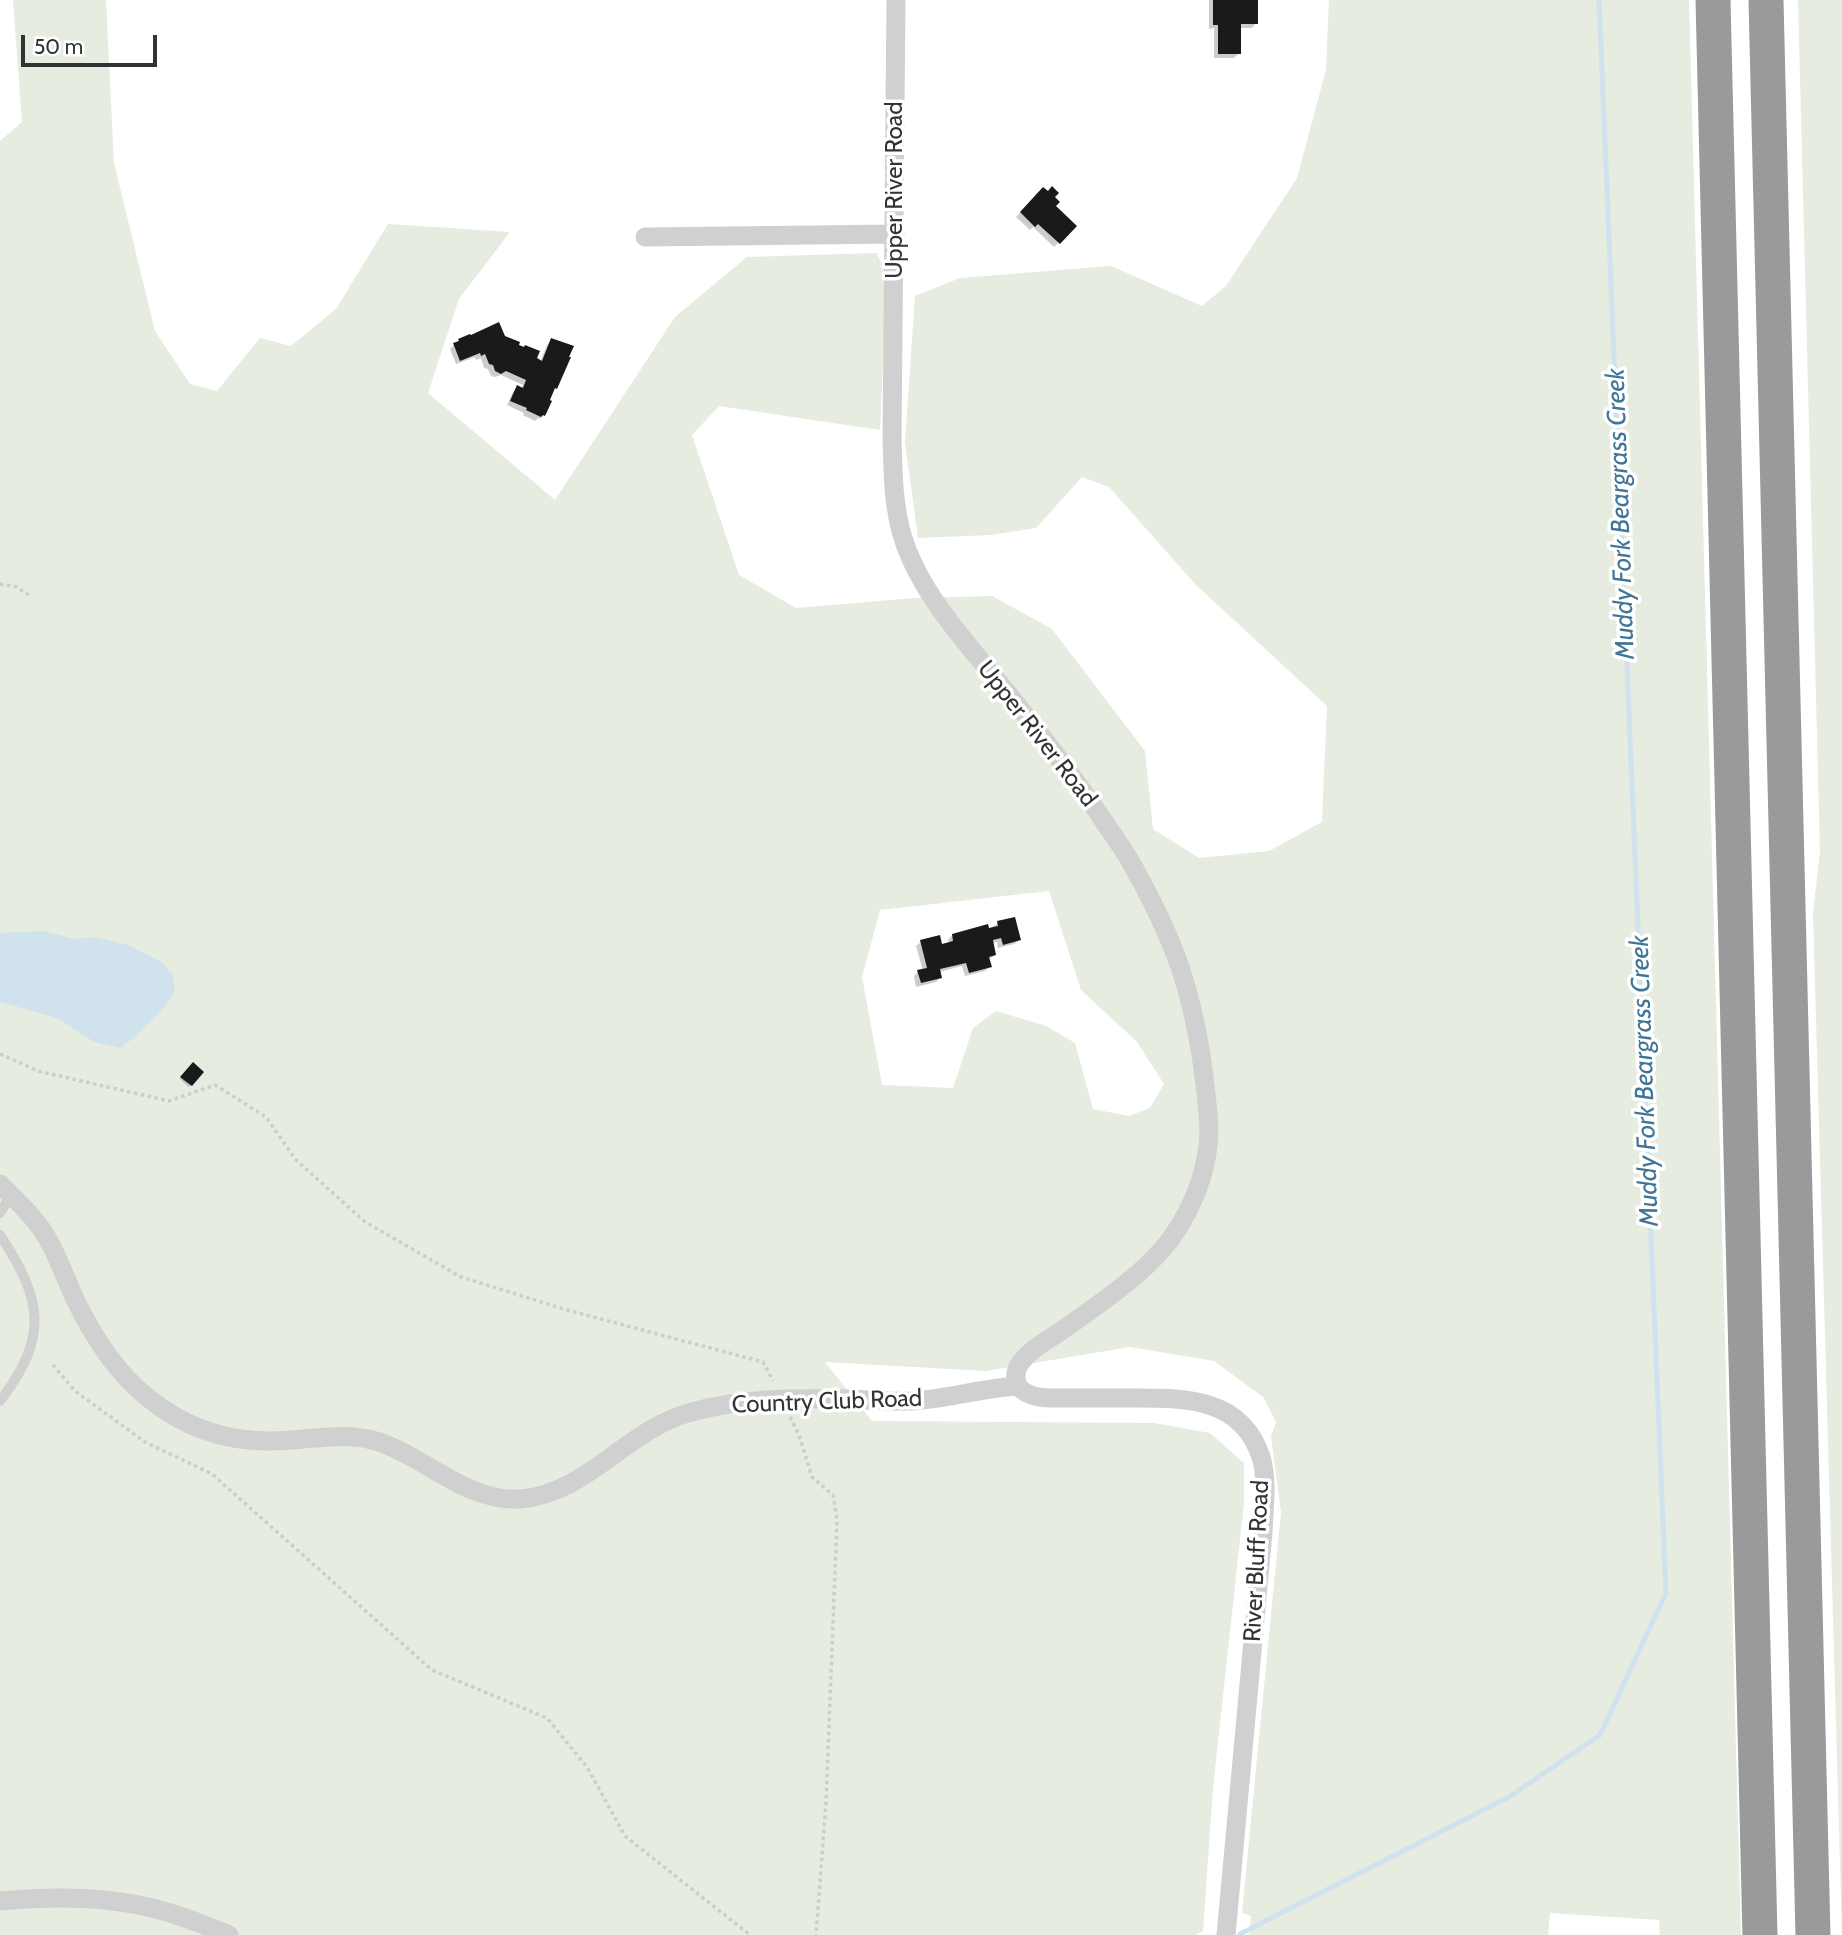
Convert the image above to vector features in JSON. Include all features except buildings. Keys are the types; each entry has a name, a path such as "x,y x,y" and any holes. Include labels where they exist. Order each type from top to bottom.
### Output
{"highway":[{"path":"1713,0 1760,1935"},
{"path":"1766,0 1813,1935"}],"street":[{"name":"Upper River Road","path":"896,0 892,438 893,484 903,538 912,562 930,594 1077,781 1128,858 1158,914 1181,971 1194,1021 1206,1085 1209,1119 1203,1173 1187,1214 1168,1242 1135,1276 1031,1353 1019,1365 1015,1374 1018,1386"},
{"path":"645,237 895,234"},
{"name":"Country Club Road","path":"6,1189 49,1241 76,1301 105,1349 133,1384 171,1415 205,1432 235,1440 274,1441 348,1436 376,1441 403,1451 461,1486 487,1495 520,1499 565,1487 661,1424 716,1405 767,1400 911,1401 995,1387 1018,1386"},
{"name":"River Bluff Road","path":"1018,1386 1027,1394 1050,1398 1154,1398 1205,1403 1237,1420 1252,1438 1261,1457 1264,1489 1263,1532 1226,1935"},
{"path":"0,1901 57,1897 117,1902 160,1910 229,1935"}],"lane":[{"path":"0,1213 6,1189"},
{"path":"0,1235 26,1279 34,1306 35,1334 16,1380 0,1401"}],"path":[{"path":"0,584 17,587 30,596"},
{"path":"0,1054 38,1071 169,1101 215,1085 266,1117 296,1160 363,1221 461,1277 567,1310 763,1362 775,1386"},
{"path":"54,1365 75,1391 145,1442 212,1474 432,1670 547,1718 587,1767 625,1836 750,1935"},
{"path":"787,1410 799,1435 812,1477 833,1495 837,1520 826,1803 816,1935"}],"shaded area":[{"path":"13,0 106,0 114,163 155,331 190,384 217,391 260,338 291,346 336,309 388,224 510,232 459,299 428,393 555,500 675,317 747,257 876,253 887,272 880,430 719,406 692,435 739,575 796,608 914,598 992,596 1052,629 1145,751 1153,829 1199,858 1269,851 1322,822 1327,706 1196,585 1109,487 1082,477 1036,528 990,535 918,538 905,442 915,296 960,278 1111,266 1202,306 1226,286 1297,178 1326,70 1329,0 1689,0 1741,1935 1660,1935 1659,1920 1550,1913 1548,1935 1249,1935 1251,1916 1242,1913 1281,1512 1271,1436 1276,1422 1263,1397 1214,1361 1130,1347 986,1371 825,1362 872,1421 1154,1423 1210,1433 1244,1463 1244,1503 1213,1788 1203,1931 1195,1935 0,1935 0,141 22,122","holes":["1049,891 1081,990 1137,1042 1164,1084 1150,1108 1129,1116 1093,1109 1075,1043 1046,1026 996,1011 973,1028 953,1088 882,1085 862,977 880,910"]},
{"path":"1798,0 1842,0 1842,1935 1813,913 1820,852"}],"water":[{"path":"44,931 74,939 95,937 128,945 160,961 172,973 172,997 151,1022 120,1048 94,1042 57,1018 0,1002 0,933"}],"waterway":[{"name":"Muddy Fork Beargrass Creek","path":"1240,1934 1509,1797 1600,1735 1666,1593 1599,0"}]}
